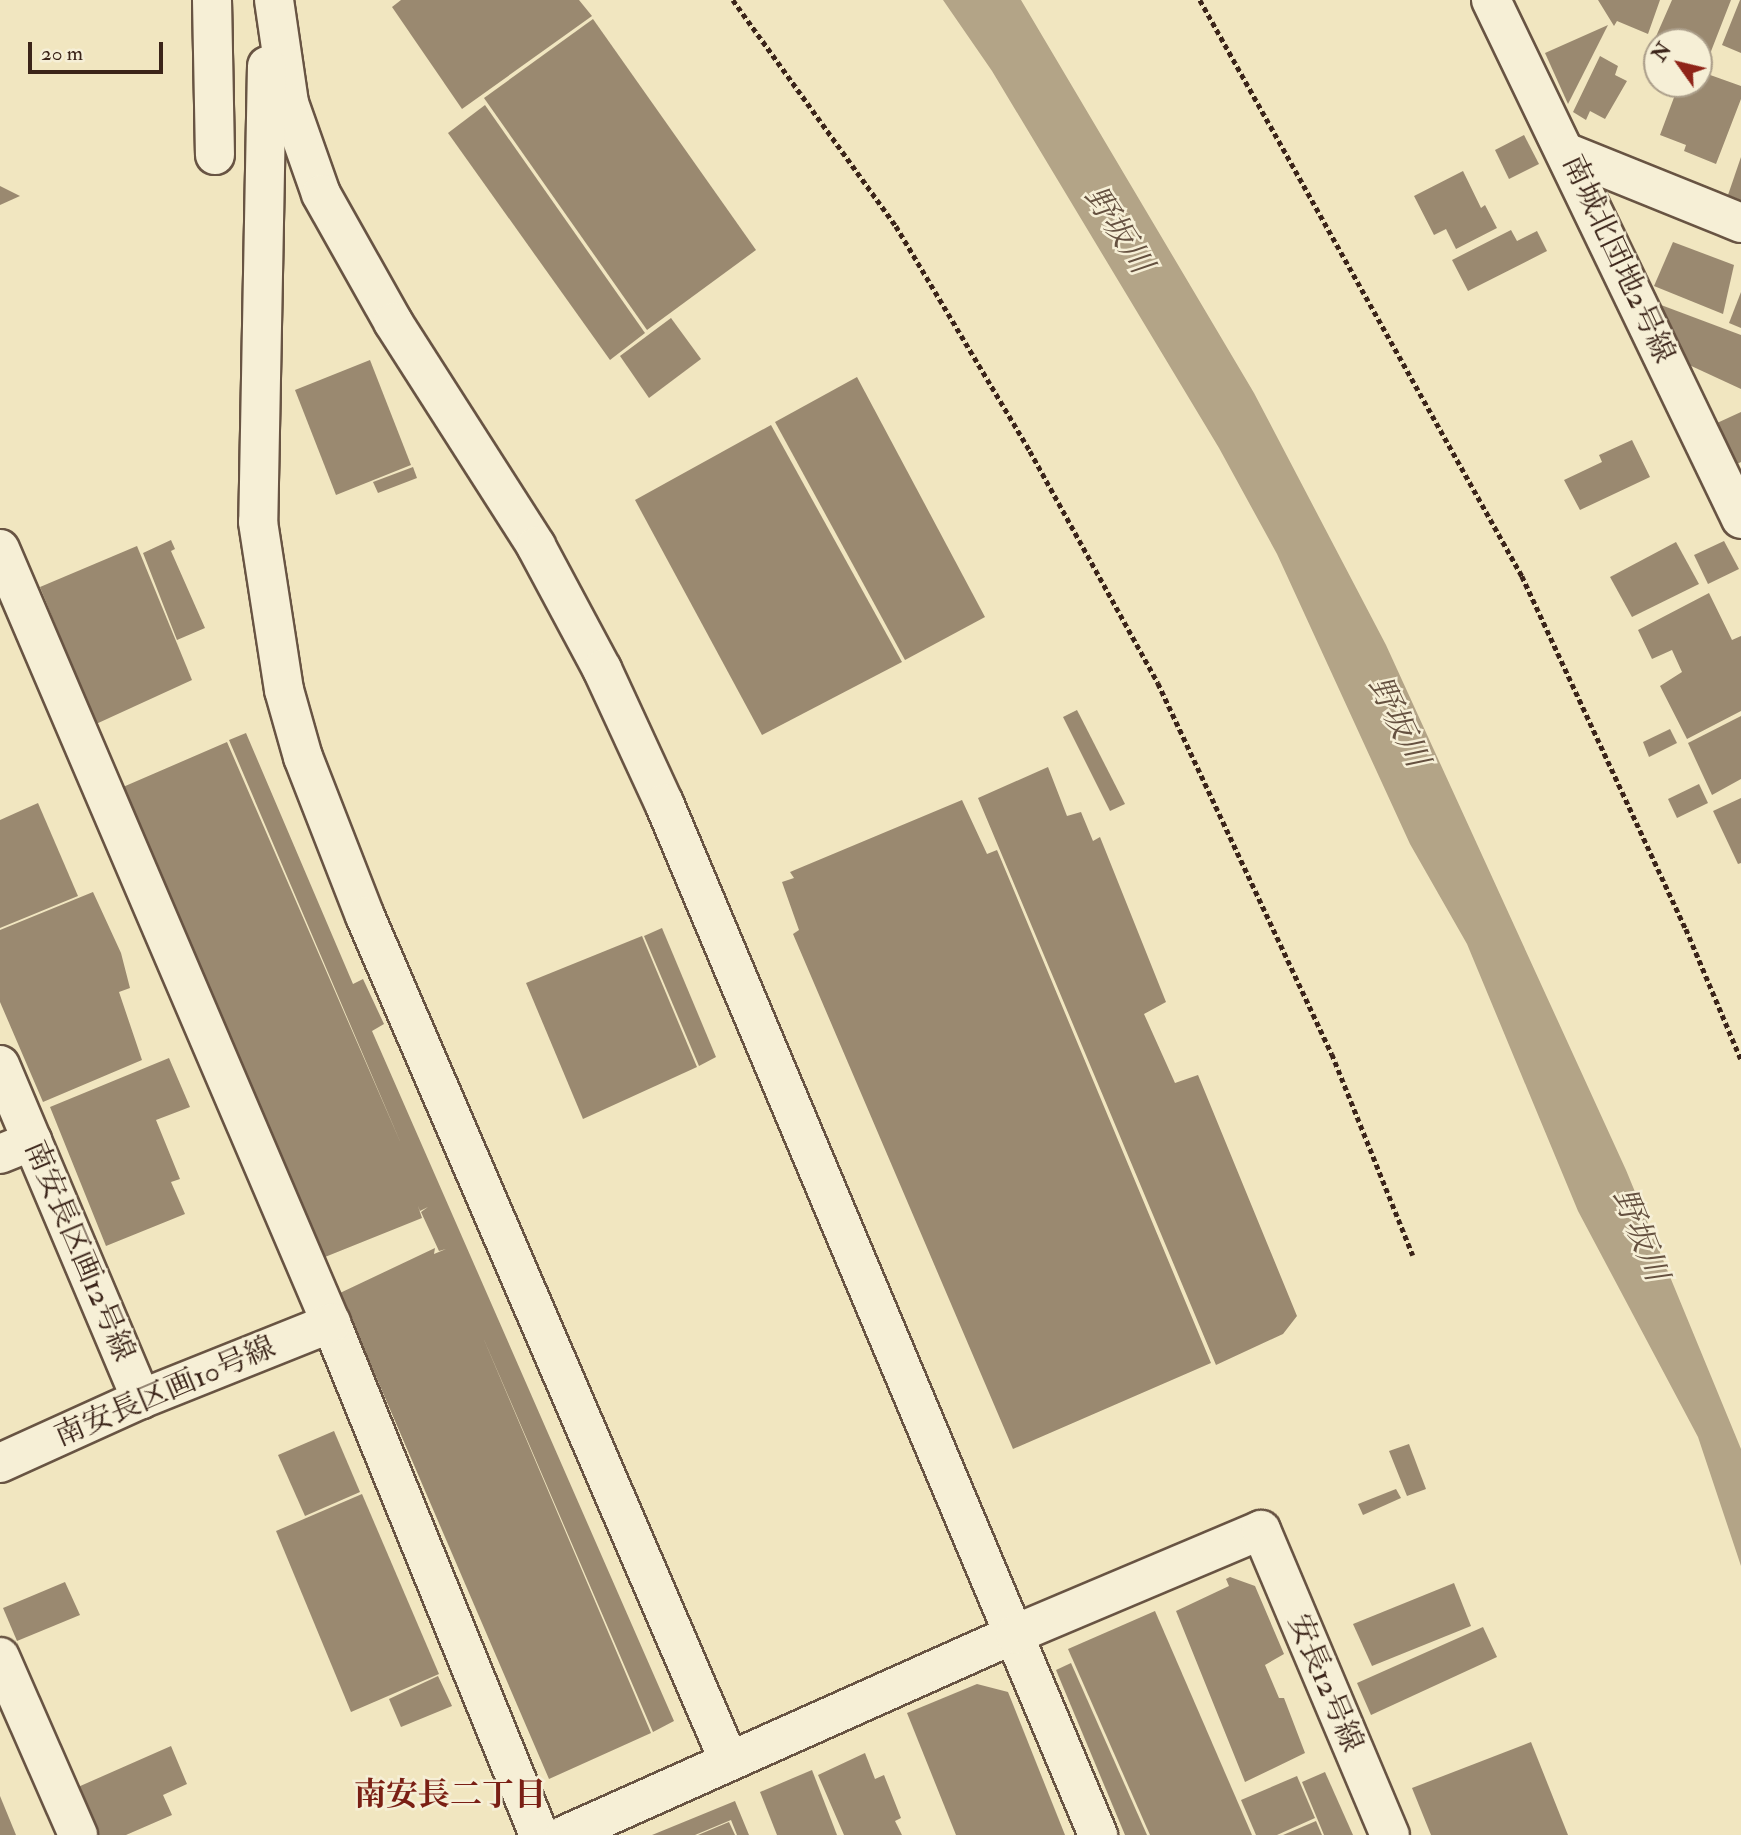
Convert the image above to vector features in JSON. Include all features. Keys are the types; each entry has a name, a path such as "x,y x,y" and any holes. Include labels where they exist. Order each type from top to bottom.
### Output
{"street":[{"path":"212,0 215,155"},
{"path":"271,0 289,103 321,194 386,311 536,546 602,668 664,803 1098,1835"},
{"path":"271,0 256,458 264,579 284,690 303,757 365,916 729,1761"},
{"name":"南城北団地2号線","path":"1491,0 1568,153 1741,519"},
{"path":"1568,153 1741,223"},
{"path":"1,552 331,1323 539,1835"},
{"name":"南安長区画12号線","path":"0,1065 16,1147 141,1399"},
{"name":"南安長区画10号線","path":"0,1463 141,1399 331,1323"},
{"name":"安長12号線","path":"1015,1634 1261,1530 1390,1835"},
{"path":"565,1835 1015,1634"},
{"path":"0,1657 78,1835"}],"path":[{"path":"733,0 895,226 1030,452 1158,682 1332,1054 1413,1255"},
{"path":"1200,0 1522,576 1686,929 1741,1059"}],"water":[{"name":"野坂川","path":"943,0 1021,0 1254,393 1386,645 1626,1170 1741,1449 1741,1566 1698,1437 1578,1211 1467,944 1410,844 1277,554 1219,448 992,71"}],"building":[{"path":"401,0 579,0 592,16 462,109 392,7"},
{"path":"1598,0 1660,0 1650,28 1643,28 1643,32 1617,21 1614,26"},
{"path":"1672,0 1731,0 1713,46 1713,28 1660,28"},
{"path":"1741,0 1741,53 1722,45"},
{"path":"593,19 756,250 647,330 484,98"},
{"path":"1608,25 1568,104 1545,53"},
{"path":"1600,56 1618,66 1615,75 1627,81 1605,119 1590,111 1586,120 1573,112"},
{"path":"1713,76 1741,86 1741,99 1716,164 1684,151 1686,145 1660,135 1674,98 1713,98"},
{"path":"485,105 645,333 610,360 448,133"},
{"path":"1524,135 1539,164 1509,179 1495,150"},
{"path":"1741,157 1741,200 1728,195"},
{"path":"1463,171 1481,208 1485,205 1497,228 1456,249 1446,229 1434,235 1414,196"},
{"path":"0,186 20,196 0,205"},
{"path":"1511,230 1517,241 1537,231 1547,251 1468,291 1452,260"},
{"path":"1673,242 1734,265 1723,314 1654,286"},
{"path":"1741,292 1741,328 1729,323"},
{"path":"1661,305 1741,335 1741,389 1687,364 1660,311"},
{"path":"671,318 701,359 649,398 620,356"},
{"path":"370,360 411,465 336,495 295,390"},
{"path":"857,377 985,617 905,660 775,422"},
{"path":"1741,412 1741,462 1737,464 1717,423"},
{"path":"771,425 902,662 762,735 635,500"},
{"path":"1632,440 1650,477 1580,510 1564,480 1602,462 1599,455"},
{"path":"413,467 417,478 378,493 373,482"},
{"path":"171,540 175,549 171,551 205,628 177,640 143,553"},
{"path":"1724,541 1739,569 1708,584 1694,555"},
{"path":"1676,542 1699,584 1632,617 1610,577"},
{"path":"137,546 192,680 96,724 40,587"},
{"path":"1709,593 1732,640 1741,636 1741,711 1687,739 1660,686 1682,672 1672,650 1652,659 1638,630"},
{"path":"1077,710 1125,804 1110,811 1063,717"},
{"path":"1741,716 1741,779 1712,795 1688,743"},
{"path":"1670,729 1677,743 1649,757 1643,742"},
{"path":"246,733 353,984 363,979 384,1024 372,1031 674,1721 653,1732 482,1335 651,1733 549,1779 340,1293 435,1248 434,1254 446,1249 439,1251 421,1212 428,1207 420,1211 418,1206 422,1218 325,1257 123,787 227,742 402,1146 229,740"},
{"path":"1048,767 1067,816 1081,812 1093,841 1100,837 1166,1002 1144,1014 1175,1083 1198,1075 1297,1316 1283,1334 1216,1365 978,798"},
{"path":"1699,784 1708,803 1677,818 1668,799"},
{"path":"1741,798 1741,863 1738,864 1713,811"},
{"path":"962,800 987,854 997,850 1211,1363 1013,1449 793,934 799,930 782,882 794,878 790,872"},
{"path":"38,803 78,896 0,928 0,820"},
{"path":"93,892 121,953 130,988 119,992 142,1060 43,1102 0,1002 0,930"},
{"path":"662,928 716,1057 699,1066 644,936"},
{"path":"642,936 697,1067 583,1119 526,983"},
{"path":"169,1058 190,1107 156,1120 180,1179 171,1182 185,1214 106,1246 50,1107"},
{"path":"334,1431 360,1492 305,1516 278,1455"},
{"path":"1409,1444 1426,1489 1407,1496 1389,1451"},
{"path":"1396,1489 1401,1498 1363,1515 1358,1504"},
{"path":"362,1494 439,1674 351,1712 276,1531"},
{"path":"1230,1577 1255,1586 1284,1654 1265,1665 1279,1698 1284,1698 1305,1753 1245,1782 1176,1611 1229,1586 1226,1579"},
{"path":"65,1582 80,1615 17,1641 3,1608"},
{"path":"1454,1583 1471,1626 1372,1666 1353,1624"},
{"path":"1155,1611 1252,1835 1150,1835 1068,1649"},
{"path":"1483,1627 1497,1657 1371,1715 1357,1683"},
{"path":"1071,1663 1147,1835 1125,1835 1056,1670"},
{"path":"438,1676 452,1706 401,1727 389,1699"},
{"path":"977,1684 1008,1692 1065,1835 956,1835 907,1713"},
{"path":"1531,1742 1568,1835 1431,1835 1412,1788"},
{"path":"171,1746 187,1784 163,1795 172,1815 126,1835 99,1835 78,1787"},
{"path":"865,1753 875,1779 884,1775 901,1818 895,1821 902,1835 844,1835 818,1775"},
{"path":"812,1770 837,1835 777,1835 760,1792"},
{"path":"1325,1772 1353,1835 1324,1835 1302,1782"},
{"path":"1297,1776 1315,1818 1277,1835 1256,1835 1241,1800"},
{"path":"0,1796 16,1835 0,1835"},
{"path":"735,1801 749,1835 737,1835 731,1820 695,1835 652,1835"},
{"path":"1316,1821 1322,1835 1283,1835"},
{"path":"729,1822 735,1835 698,1835"}],"district":[{"name":"南安長二丁目","path":"450,1795"}]}
